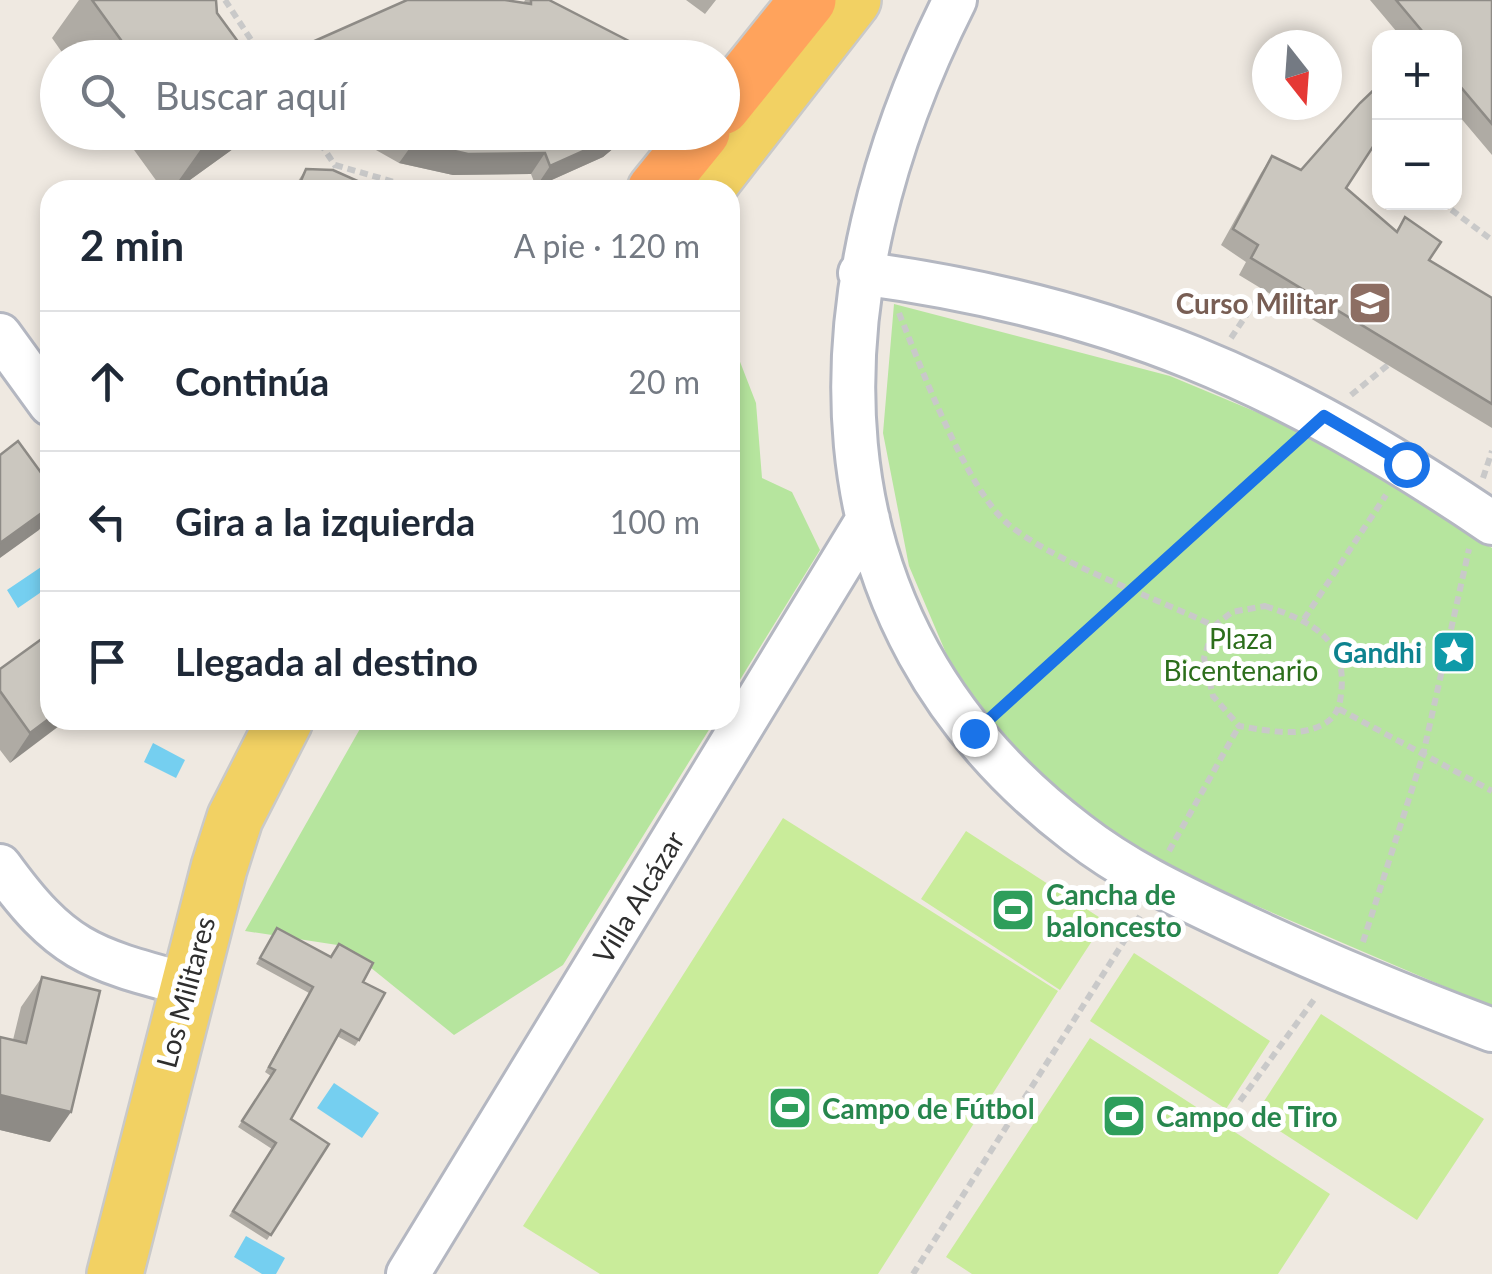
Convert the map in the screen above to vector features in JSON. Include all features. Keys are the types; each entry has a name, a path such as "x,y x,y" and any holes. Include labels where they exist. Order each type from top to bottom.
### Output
{"highway":[{"path":"740,85 808,0"},
{"path":"649,180 682,150"}],"main road":[{"path":"740,46 776,0"},
{"path":"740,144 853,0"},
{"path":"645,180 663,150"},
{"path":"712,180 735,150"},
{"name":"Los Militares","path":"115,1274 186,984 236,818 280,730"}],"street":[{"path":"955,0 896,138 860,273 851,355 852,422 868,519 881,563 917,647 974,733 1040,804 1117,862 1344,973 1492,1030"},
{"path":"860,273 1005,297 1146,338 1215,364 1324,416 1406,464 1484,518"},
{"path":"8,361 40,394"},
{"name":"Villa Alcázar","path":"740,729 868,519"},
{"name":"Villa Alcázar","path":"408,1274 739,730"},
{"path":"0,866 34,912 65,941 102,961 186,984"}],"path":[{"path":"225,0 252,40"},
{"path":"324,150 342,177"},
{"path":"334,165 387,180"},
{"path":"1453,210 1492,240"},
{"path":"860,273 894,304 972,472 1005,522 1042,547 1214,626"},
{"path":"1215,364 1263,290"},
{"path":"974,733 1324,416 1388,365"},
{"path":"1240,1101 1344,973 1422,755 1484,518 1492,451"},
{"path":"1304,619 1406,464"},
{"path":"1266,606 1304,619 1324,632 1338,652 1343,678 1339,709 1323,725 1285,733 1238,726 1213,696 1204,658 1214,626 1232,612 1266,606"},
{"path":"1339,709 1492,791"},
{"path":"913,1274 1160,886 1162,864 1238,726"}],"green space":[{"name":"Plaza Bicentenario","path":"894,304 1170,376 1316,437 1492,548 1492,1007 1145,858 1045,795 954,672 909,566 883,433"},
{"path":"740,362 756,403 762,478 792,492 820,550 740,680"},
{"path":"359,730 709,730 563,965 454,1035 344,946 245,931"},
{"name":"Campo de Fútbol","path":"783,818 1058,991 878,1274 600,1274 523,1226"},
{"name":"Cancha de baloncesto","path":"966,831 1105,921 1060,990 921,899"},
{"path":"1134,953 1270,1041 1226,1109 1090,1021"},
{"path":"1321,1014 1484,1119 1417,1220 1255,1115"},
{"name":"Campo de Tiro","path":"1090,1038 1330,1194 1278,1274 972,1274 946,1257"}],"water":[{"path":"40,568 40,593 18,608 7,590"},
{"path":"153,743 185,760 176,778 144,762"},
{"path":"334,1083 379,1113 362,1138 317,1108"},
{"path":"246,1236 285,1258 276,1274 262,1274 234,1257"}],"building":[{"path":"92,0 216,0 217,13 237,40 121,40"},
{"path":"407,0 505,0 531,4 531,0 549,0 627,40 317,40"},
{"path":"1396,0 1492,0 1492,124 1462,88 1462,30 1421,30"},
{"path":"1372,92 1372,148 1346,188 1397,232 1405,217 1441,242 1429,260 1492,298 1492,404 1251,258 1258,245 1233,229 1272,156 1301,170"},
{"path":"450,150 586,150 550,166 545,153 468,154"},
{"path":"306,169 333,170 356,180 301,180"},
{"path":"18,441 40,471 40,514 0,543 0,455"},
{"path":"40,640 40,726 30,733 0,691 0,669"},
{"path":"277,928 331,957 339,944 373,963 363,982 385,993 359,1040 341,1030 291,1119 329,1144 271,1235 233,1211 276,1143 242,1121 275,1070 269,1067 313,987 260,958"},
{"path":"42,977 100,991 71,1112 0,1095 0,1037 26,1043"}],"place":[{"name":"Curso Militar","path":"1370,303"},
{"name":"Gandhi","path":"1454,652"},
{"name":"Cancha de baloncesto","path":"1013,910"},
{"name":"Campo de Fútbol","path":"790,1108"},
{"name":"Campo de Tiro","path":"1124,1116"}],"route":[{"path":"974,733 1324,416 1406,464"}]}
